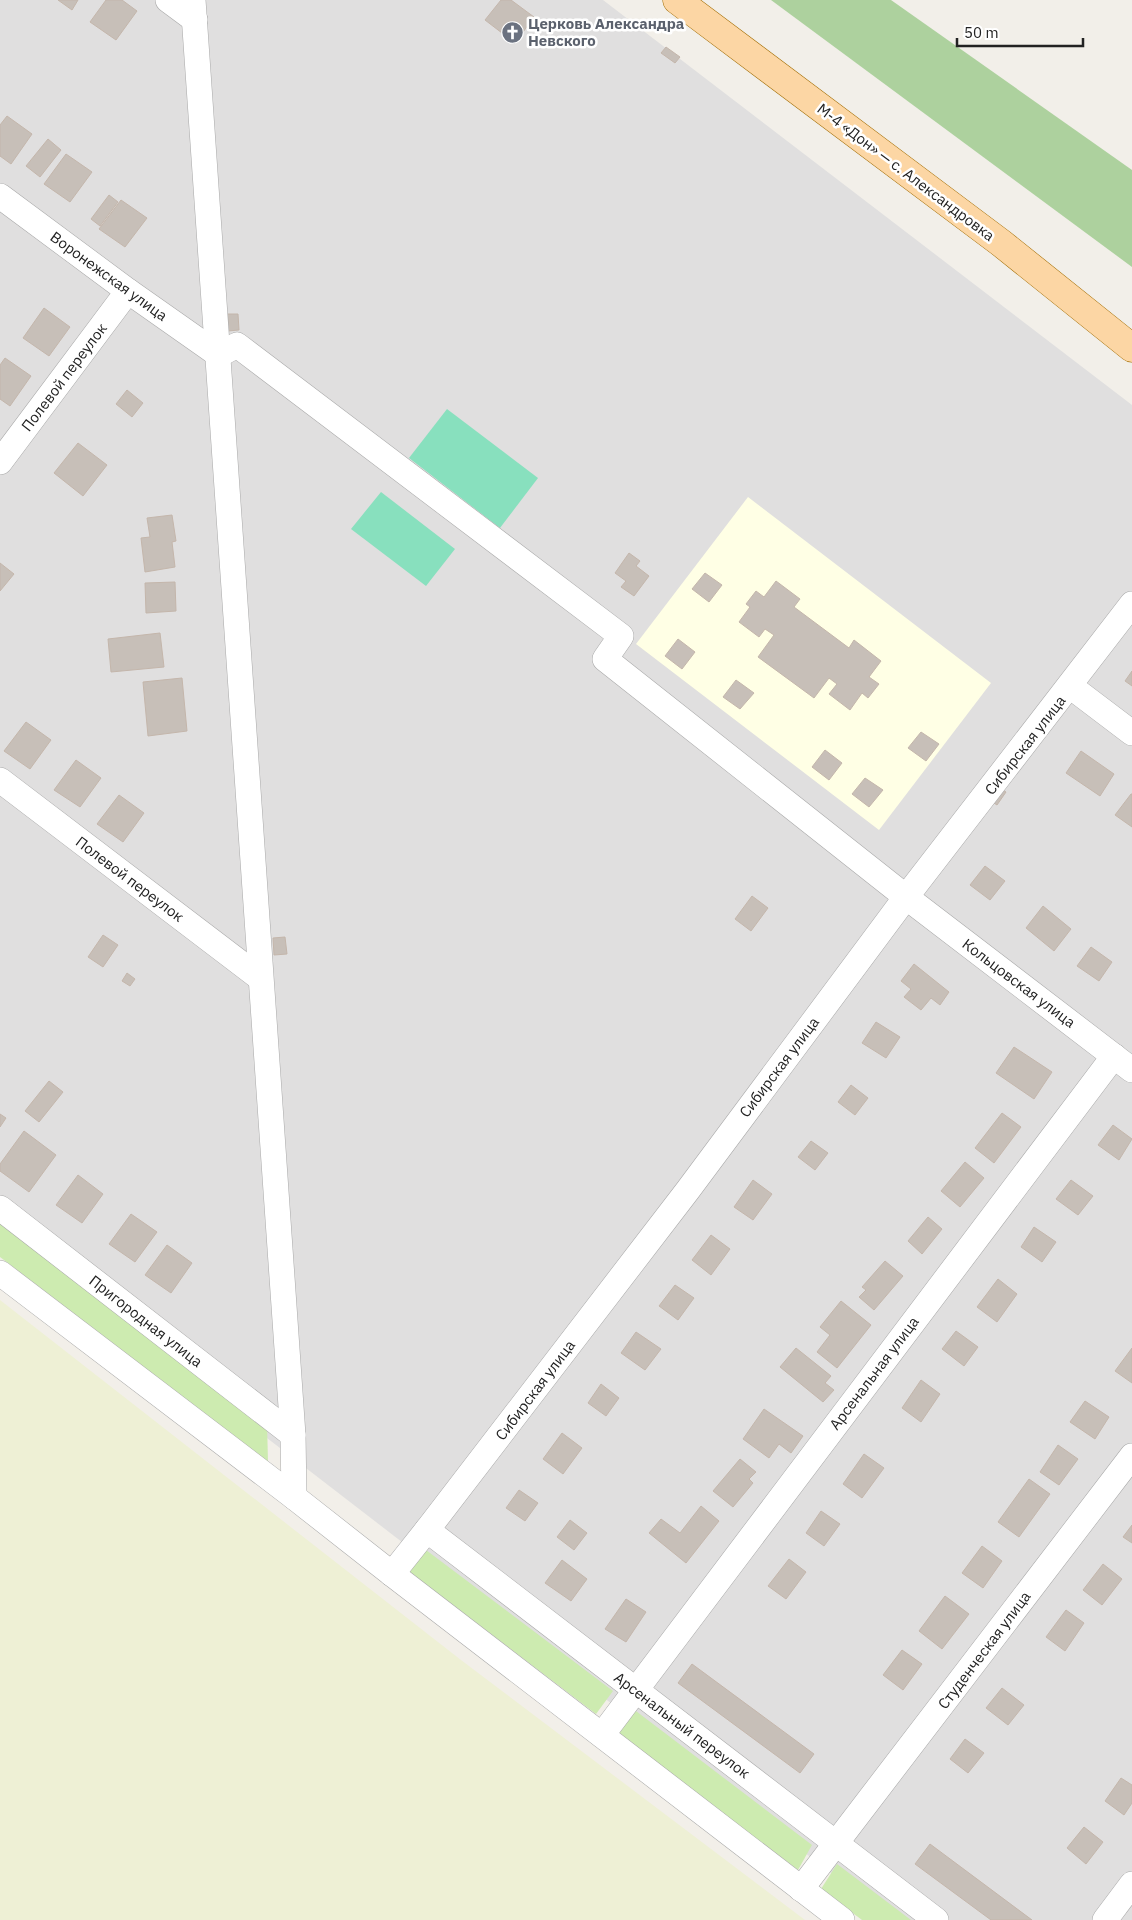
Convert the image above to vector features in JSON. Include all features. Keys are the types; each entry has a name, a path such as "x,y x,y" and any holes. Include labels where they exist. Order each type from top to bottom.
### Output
{"main road":[{"name":"М-4 «Дон» — с. Александровка","path":"677,0 1001,243 1132,348"}],"street":[{"path":"168,0 194,10 293,1434 294,1497"},
{"name":"Воронежская улица","path":"0,196 128,291 219,355"},
{"name":"Полевой переулок","path":"0,462 128,291"},
{"name":"Кольцовская улица","path":"219,355 237,345 621,636 605,659 906,897 1123,1063"},
{"name":"Сибирская улица","path":"392,1574 688,1190 906,897 1132,604"},
{"path":"1070,686 1132,734"},
{"name":"Полевой переулок","path":"0,780 260,978"},
{"name":"Арсенальная улица","path":"602,1735 1123,1063"},
{"name":"Пригородная улица","path":"0,1208 293,1434"},
{"path":"0,1273 294,1497 842,1920"},
{"name":"Студенческая улица","path":"801,1889 1132,1456"},
{"name":"Арсенальный переулок","path":"427,1530 936,1920"},
{"path":"1105,1920 1132,1884"}],"shaded area":[{"path":"0,0 603,0 1132,405 1132,1920 892,1920 0,1232"},
{"path":"748,497 991,683 879,830 636,644"},
{"path":"0,1300 461,1660 805,1920 0,1920"}],"green space":[{"path":"771,0 891,0 1132,170 1132,267"},
{"path":"447,409 538,478 500,528 409,458"},
{"path":"381,492 455,549 426,586 351,529"},
{"path":"0,1222 267,1422 268,1462 0,1257"},
{"path":"422,1547 613,1691 596,1714 407,1570"},
{"path":"632,1708 812,1845 798,1870 616,1733"},
{"path":"837,1864 911,1920 862,1920 821,1889"}],"building":[{"path":"58,0 78,0 72,10"},
{"path":"106,0 122,0 137,11 116,40 90,22"},
{"name":"Церковь Александра Невского","path":"501,0 511,0 534,17 515,43 485,20"},
{"path":"666,47 680,57 675,63 661,53"},
{"path":"7,116 32,134 11,164 0,156 0,125"},
{"path":"48,139 61,150 40,177 26,166"},
{"path":"66,154 92,172 70,202 44,184"},
{"path":"109,195 118,202 100,226 91,219"},
{"path":"121,200 147,218 125,247 99,229"},
{"path":"44,308 70,327 49,356 23,338"},
{"path":"227,314 238,314 239,330 228,331"},
{"path":"5,358 31,376 10,406 0,399 0,365"},
{"path":"127,390 143,403 132,417 116,404"},
{"path":"78,443 107,465 83,496 54,473"},
{"path":"172,515 176,541 172,542 175,567 145,572 141,538 150,537 147,518"},
{"path":"629,553 640,561 636,566 649,576 634,596 621,587 626,581 615,573"},
{"path":"0,563 14,574 0,591"},
{"path":"705,573 722,585 709,602 692,589"},
{"path":"776,581 800,599 794,607 849,648 854,640 881,661 869,677 879,684 868,698 862,693 850,710 829,694 837,684 829,678 814,698 758,657 774,635 765,629 759,637 739,622 750,607 746,604 756,591 764,597"},
{"path":"175,582 176,611 146,613 145,583"},
{"path":"160,633 164,667 111,672 108,639"},
{"path":"678,639 695,652 682,669 665,656"},
{"path":"1132,671 1132,686 1125,681"},
{"path":"182,678 187,731 148,736 143,682"},
{"path":"736,680 754,693 740,709 723,697"},
{"path":"26,722 51,740 30,769 4,751"},
{"path":"921,732 939,744 926,761 908,748"},
{"path":"825,750 842,763 829,780 812,767"},
{"path":"1081,751 1114,774 1100,796 1066,773"},
{"path":"76,760 101,778 80,807 54,790"},
{"path":"865,778 883,790 869,807 852,794"},
{"path":"996,786 1006,792 997,805 988,799"},
{"path":"1132,794 1132,827 1115,815"},
{"path":"119,795 144,813 123,842 97,824"},
{"path":"985,866 1005,881 990,900 970,885"},
{"path":"752,896 768,908 751,931 735,919"},
{"path":"1043,906 1071,929 1054,951 1026,928"},
{"path":"103,935 118,945 103,967 88,957"},
{"path":"285,937 287,954 274,955 273,938"},
{"path":"1091,947 1112,962 1099,981 1077,966"},
{"path":"914,964 949,992 940,1005 931,998 921,1010 904,997 911,989 901,981"},
{"path":"127,973 135,979 130,986 122,981"},
{"path":"876,1022 900,1037 886,1058 862,1043"},
{"path":"1014,1047 1052,1072 1034,1099 996,1073"},
{"path":"49,1081 63,1092 39,1122 25,1111"},
{"path":"851,1085 868,1098 855,1115 838,1102"},
{"path":"1002,1113 1021,1127 994,1163 975,1148"},
{"path":"0,1114 6,1118 0,1127"},
{"path":"1113,1125 1132,1139 1119,1160 1098,1145"},
{"path":"24,1131 56,1155 29,1192 0,1171 0,1164"},
{"path":"811,1141 828,1153 815,1170 798,1157"},
{"path":"965,1162 984,1178 960,1207 941,1191"},
{"path":"78,1175 103,1194 82,1223 56,1205"},
{"path":"753,1180 772,1194 753,1220 734,1207"},
{"path":"1071,1180 1093,1196 1078,1215 1056,1199"},
{"path":"131,1214 157,1232 135,1262 109,1244"},
{"path":"928,1217 942,1229 922,1254 908,1241"},
{"path":"1034,1227 1056,1242 1042,1262 1021,1247"},
{"path":"711,1235 730,1249 711,1275 692,1260"},
{"path":"167,1245 192,1263 171,1293 145,1275"},
{"path":"885,1261 903,1276 874,1310 859,1297 866,1290 862,1287"},
{"path":"998,1279 1017,1294 997,1322 977,1307"},
{"path":"675,1285 694,1298 678,1320 659,1306"},
{"path":"841,1301 871,1325 837,1368 817,1352 830,1335 820,1327"},
{"path":"956,1331 978,1347 964,1366 942,1349"},
{"path":"636,1332 661,1349 645,1370 621,1353"},
{"path":"796,1348 831,1376 825,1383 834,1390 823,1402 780,1367"},
{"path":"1132,1348 1132,1383 1115,1371"},
{"path":"921,1380 940,1394 921,1422 902,1408"},
{"path":"601,1384 619,1398 606,1416 588,1403"},
{"path":"1085,1401 1109,1417 1095,1439 1070,1422"},
{"path":"764,1409 803,1436 791,1453 779,1444 769,1458 743,1439"},
{"path":"562,1433 582,1448 563,1474 543,1459"},
{"path":"1058,1445 1078,1459 1059,1485 1040,1472"},
{"path":"864,1454 884,1468 862,1498 843,1484"},
{"path":"740,1459 756,1472 749,1479 753,1483 733,1507 713,1491"},
{"path":"1029,1479 1050,1494 1019,1537 998,1522"},
{"path":"519,1490 538,1503 525,1521 506,1508"},
{"path":"701,1506 719,1521 686,1563 649,1533 661,1519 680,1533"},
{"path":"821,1511 840,1524 824,1546 806,1533"},
{"path":"570,1520 587,1533 574,1550 557,1537"},
{"path":"1132,1525 1132,1543 1123,1537"},
{"path":"982,1546 1002,1561 983,1588 962,1573"},
{"path":"789,1559 806,1572 786,1599 768,1586"},
{"path":"562,1560 587,1579 571,1601 545,1583"},
{"path":"1103,1564 1122,1579 1102,1605 1083,1590"},
{"path":"945,1596 969,1614 942,1649 919,1631"},
{"path":"626,1599 646,1612 626,1642 605,1629"},
{"path":"1066,1610 1084,1623 1065,1651 1046,1637"},
{"path":"902,1650 922,1664 903,1690 883,1675"},
{"path":"692,1664 814,1754 800,1773 678,1683"},
{"path":"1002,1688 1024,1705 1008,1725 986,1708"},
{"path":"965,1739 984,1753 968,1773 950,1759"},
{"path":"1121,1778 1132,1785 1132,1803 1124,1815 1105,1801"},
{"path":"1084,1827 1103,1842 1086,1864 1067,1848"},
{"path":"930,1844 1032,1920 991,1920 915,1864"}],"place":[{"name":"Церковь Александра Невского","path":"512,32"}]}
